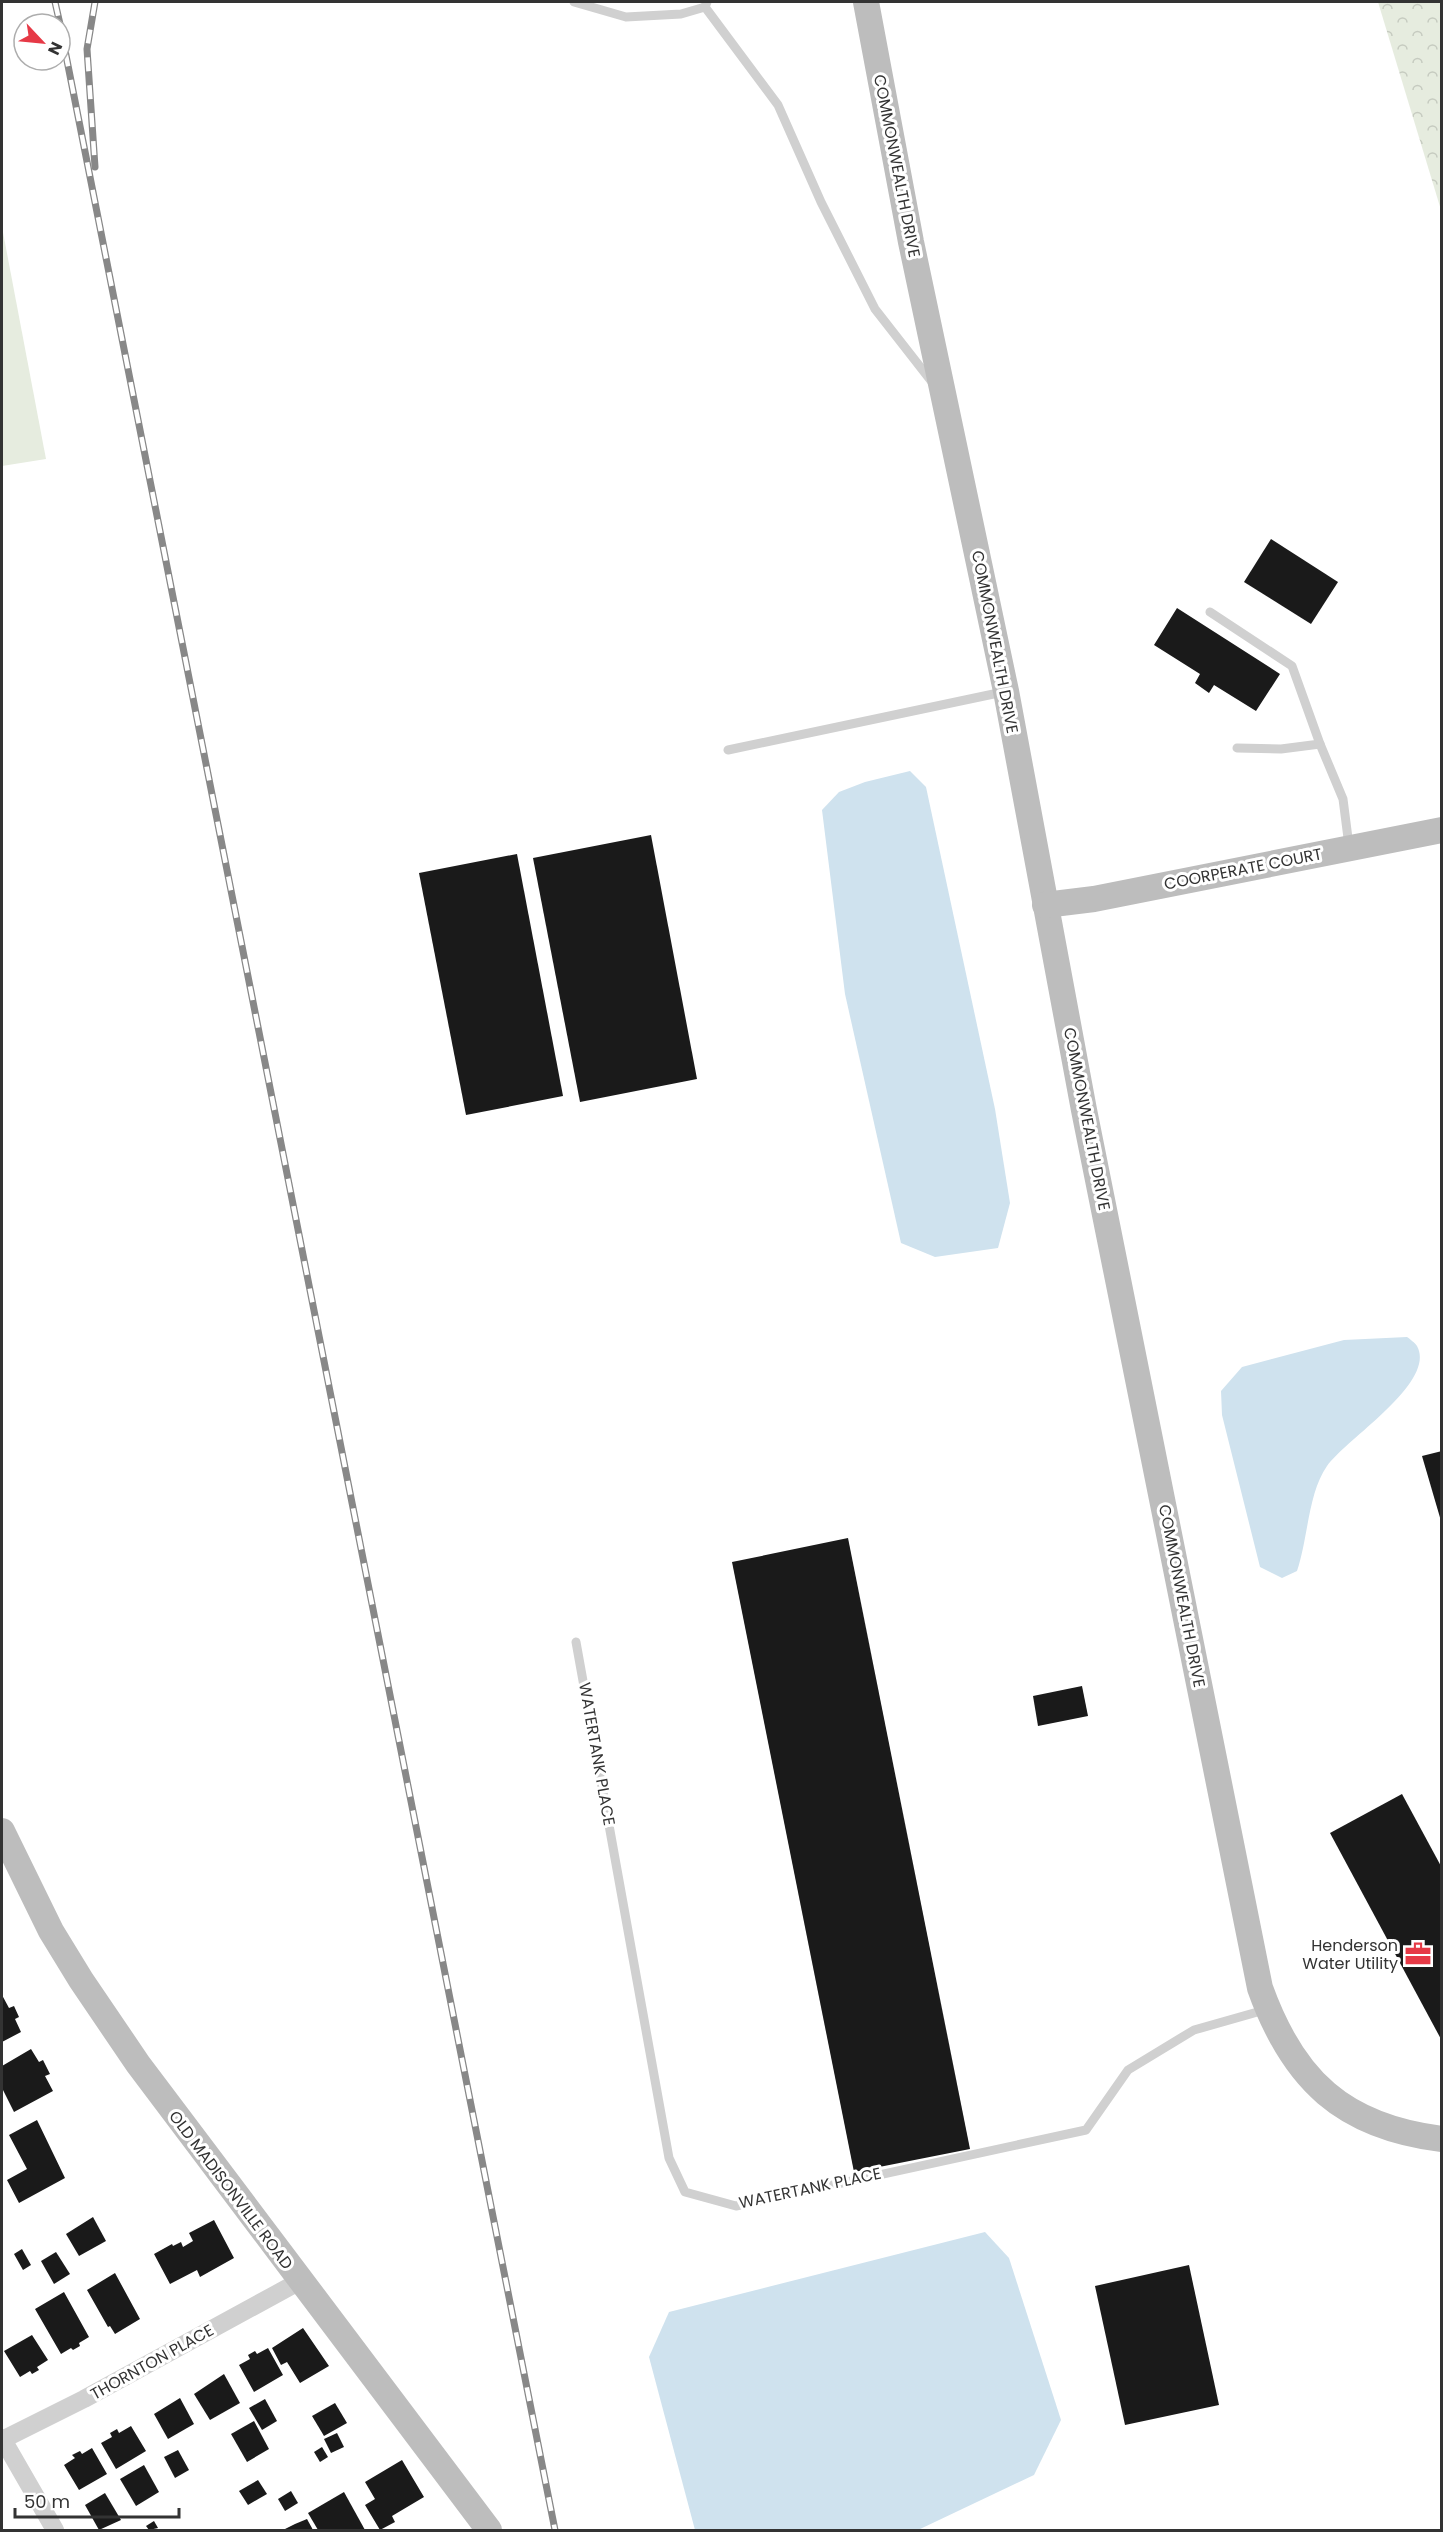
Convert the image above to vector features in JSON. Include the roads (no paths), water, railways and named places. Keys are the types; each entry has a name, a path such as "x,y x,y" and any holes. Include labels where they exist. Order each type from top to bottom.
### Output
{"street":[{"name":"COMMONWEALTH DRIVE","path":"866,2 911,242 1006,691 1045,905 1252,1953 1268,2009 1287,2050 1307,2076 1355,2115 1412,2136 1442,2139"},
{"name":"COORPERATE COURT","path":"1045,905 1094,899 1442,830"},
{"name":"OLD MADISONVILLE ROAD","path":"2,1831 51,1931 138,2064 485,2529"},
{"name":"THORNTON PLACE","path":"2,2439 84,2399 300,2281"},
{"path":"2,2439 55,2530"}],"lane":[{"path":"574,2 626,17 681,14 706,4 778,105 822,202 875,309 945,398"},
{"path":"1210,612 1292,666 1343,799 1349,848"},
{"path":"728,750 1006,691"},
{"path":"1237,748 1281,749 1320,744"},
{"name":"WATERTANK PLACE","path":"576,1642 669,2158 685,2192 736,2206 1086,2130 1128,2070 1194,2030 1268,2009"}],"water":[{"path":"910,771 926,787 995,1109 1010,1203 998,1248 935,1257 901,1243 845,994 822,810 839,792 865,782"},
{"path":"1407,1337 1417,1346 1420,1360 1414,1376 1387,1409 1327,1466 1312,1503 1297,1571 1282,1578 1260,1567 1222,1415 1221,1391 1242,1367 1344,1340"},
{"path":"985,2232 1009,2258 1061,2420 1034,2475 918,2530 695,2530 649,2357 669,2312"}],"railway":[{"path":"55,2 57,12"},
{"path":"95,2 87,49 95,167"},
{"path":"69,72 555,2530"}],"place":[{"name":"Henderson Water Utility","path":"1418,1954"}]}
